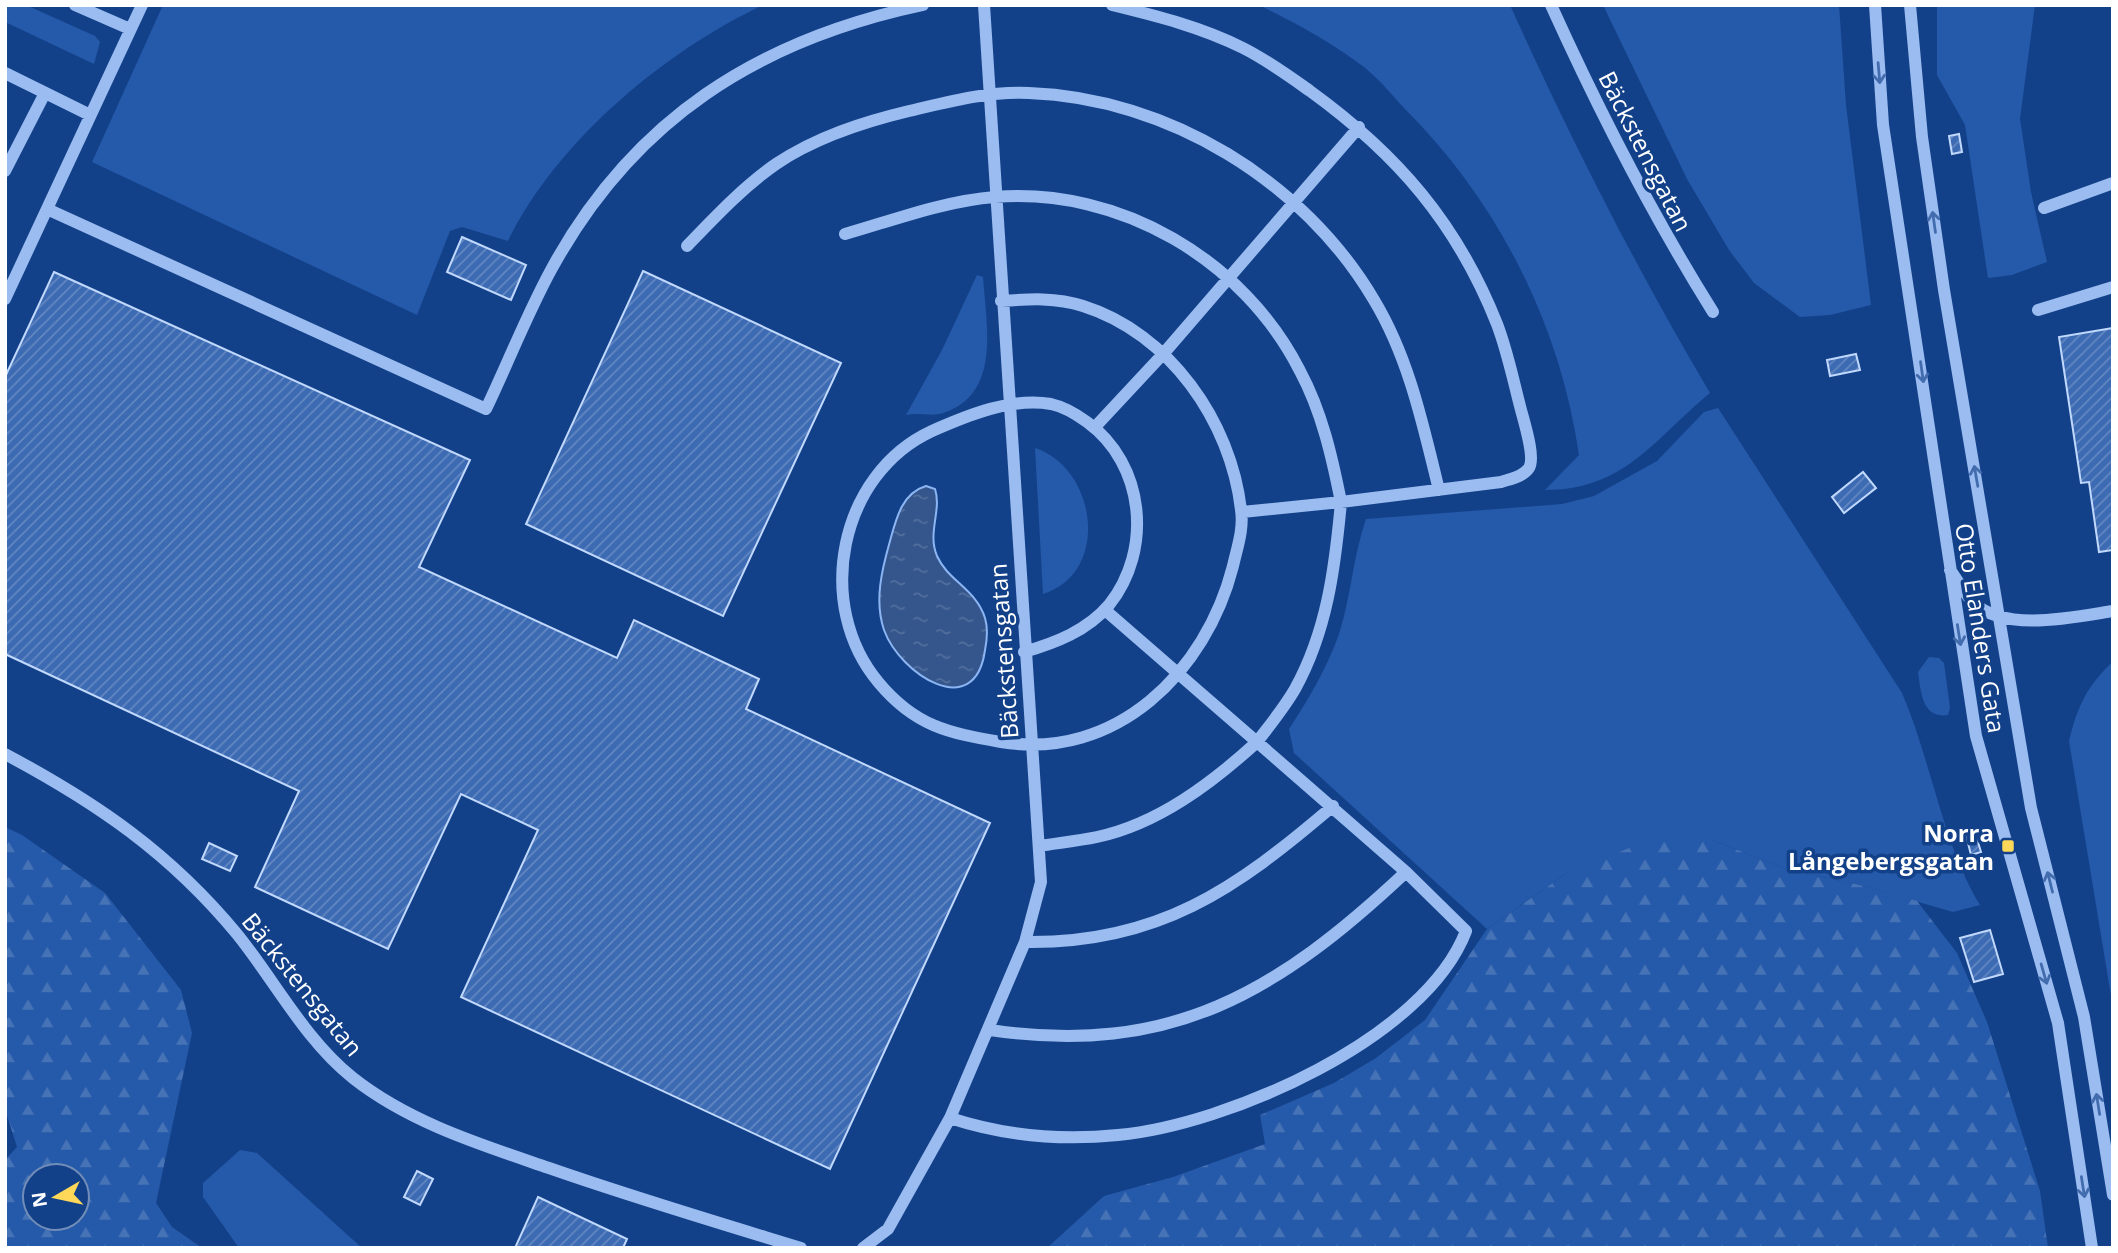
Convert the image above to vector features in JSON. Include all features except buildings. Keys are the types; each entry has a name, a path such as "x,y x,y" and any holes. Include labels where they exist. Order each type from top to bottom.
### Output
{"street":[{"path":"75,5 131,29"},
{"path":"5,299 142,5"},
{"path":"47,209 486,409 551,269 588,212 653,135 696,101 773,52 844,25 923,5"},
{"name":"Bäckstensgatan","path":"863,1248 888,1229 950,1118 990,1030 1025,942 1041,882 1001,301 984,5"},
{"path":"1112,5 1189,26 1244,49 1284,73 1359,127 1396,162 1433,207 1458,245 1498,325 1527,432 1531,458 1529,468 1520,475 1501,482 1242,512"},
{"name":"Bäckstensgatan","path":"1551,5 1599,111 1650,209 1713,312"},
{"name":"Otto Elanders Gata","path":"1875,5 1883,125 1913,304 1948,567 1976,736 2058,1023 2092,1248"},
{"name":"Otto Elanders Gata","path":"1910,5 1922,137 1942,277 2031,808 2084,1017 2113,1195"},
{"path":"5,73 90,116"},
{"path":"5,171 45,93"},
{"path":"687,246 748,185 803,149 858,125 988,94 1029,93 1079,98 1168,124 1206,140 1253,170 1293,201 1354,268 1375,301 1406,367 1439,490"},
{"path":"1095,427 1164,353 1359,127"},
{"path":"2044,208 2113,183"},
{"path":"845,234 962,201 996,197 1070,201 1130,217 1176,240 1228,276 1268,320 1300,370 1322,423 1341,502 1331,591 1319,632 1293,692 1257,742 1193,793 1141,822 1097,837 1038,846"},
{"path":"2038,310 2113,287"},
{"path":"1001,301 1038,298 1083,306 1119,322 1164,353 1187,380 1216,423 1232,467 1242,512 1240,536 1228,587 1210,626 1181,674 1123,719 1063,743 1031,747 957,735 916,718 882,687 862,659 847,626 842,602 845,551 852,518 862,495 885,466 909,444 934,430 1010,403 1062,407 1095,427 1118,452 1132,483 1138,515 1136,544 1130,564 1105,610 1072,635 1024,652"},
{"path":"1948,567 1974,604 2000,616 2050,620 2113,611"},
{"path":"950,1118 983,1129 1050,1138 1119,1135 1206,1117 1255,1099 1310,1073 1367,1040 1436,983 1457,955 1466,931 1333,806 1105,610"},
{"name":"Bäckstensgatan","path":"5,754 75,792 126,827 170,864 238,936 334,1060 367,1088 454,1136 638,1198 801,1248"},
{"path":"1025,942 1085,940 1162,921 1230,887 1282,850 1333,806"},
{"path":"990,1030 1072,1038 1133,1031 1185,1019 1233,1000 1298,964 1355,920 1406,872"}],"green space":[{"path":"5,5 26,5 95,36 100,42 94,64 5,22"},
{"path":"163,5 763,5 689,47 617,103 554,169 529,204 508,241 462,227 450,231 417,315 92,162"},
{"path":"1259,5 1510,5 1605,202 1710,393 1654,444 1618,471 1573,488 1545,490 1579,455 1570,406 1540,312 1496,225 1469,184 1438,145 1375,77 1326,41"},
{"path":"1603,5 1839,5 1846,105 1871,305 1830,315 1800,317 1754,283 1729,250 1687,179"},
{"path":"1937,5 2035,5 2020,119 2031,192 2047,262 2012,275 1988,278 1965,125 1937,75"},
{"path":"977,275 983,277 987,336 982,374 975,390 962,404 943,413 906,415 942,350"},
{"path":"1718,408 1902,693 1956,856 1980,905 1953,912 1856,884 1789,870 1712,840 1567,873 1487,929 1294,753 1289,729 1317,683 1339,634 1366,519 1562,504 1594,496 1657,461 1704,412"},
{"path":"1035,448 1056,459 1072,476 1083,497 1088,521 1087,544 1079,565 1065,583 1043,594"},
{"path":"1929,657 1939,658 1944,663 1950,708 1948,715 1933,713 1924,702 1918,672"},
{"path":"2113,661 2113,1008 2069,741 2084,698"},
{"path":"5,827 22,835 105,893 181,990 192,1033 156,1203 172,1227 202,1248 5,1248 5,1160 17,1147 5,1109"},
{"path":"1664,834 1712,840 1789,870 1856,884 1917,901 1957,953 1987,1022 2040,1191 2048,1248 1047,1248 1104,1196 1173,1177 1265,1144 1260,1115 1334,1083 1376,1058 1425,1020 1487,929 1567,873"},
{"path":"240,1150 257,1153 362,1248 239,1248 203,1197 203,1183"}],"water":[{"path":"926,486 935,489 937,497 933,539 937,556 981,608 987,626 986,646 978,672 967,684 953,687 937,684 920,675 905,662 884,630 881,619 880,585 895,524 901,508 911,494"}],"place":[{"name":"Norra Långebergsgatan","path":"2008,846"}]}
